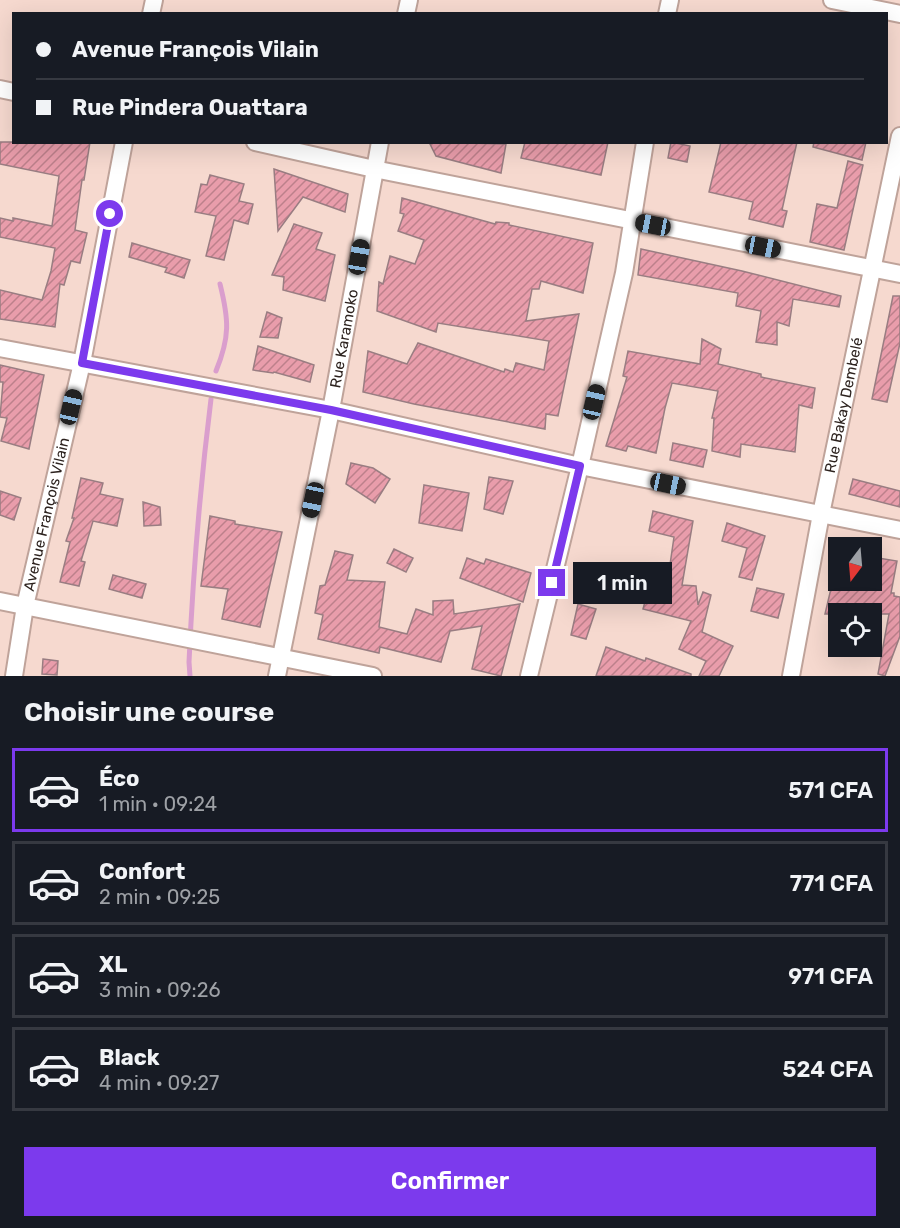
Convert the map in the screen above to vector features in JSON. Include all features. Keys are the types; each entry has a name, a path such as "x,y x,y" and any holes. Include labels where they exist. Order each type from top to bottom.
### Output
{"street":[{"path":"832,0 900,14"},
{"name":"Rue Bakay Dembelé","path":"791,676 821,514 900,136"},
{"name":"Avenue François Vilain","path":"14,676 26,606 82,363 124,144"},
{"path":"264,144 374,169 900,274"},
{"name":"Rue Karamoko","path":"277,676 331,410 380,144"},
{"path":"529,676 624,273 645,144"},
{"path":"0,348 331,410 580,466 900,530"},
{"path":"0,601 373,676"}],"building":[{"path":"0,142 90,144 75,230 87,233 80,263 71,261 64,285 60,284 55,327 0,319 0,290 42,300 55,248 0,237 0,218 13,221 13,218 52,226 59,176 0,164"},
{"path":"430,144 506,144 501,173 436,156"},
{"path":"524,144 608,144 601,175 521,158"},
{"path":"671,144 690,146 687,162 668,158"},
{"path":"721,144 797,144 782,210 787,211 783,227 749,219 753,202 709,192"},
{"path":"814,144 866,144 862,160 813,147"},
{"path":"848,161 863,165 844,250 810,242 817,204 837,208"},
{"path":"274,169 348,194 345,212 303,197 278,231"},
{"path":"210,175 244,184 239,201 253,204 248,224 234,220 224,260 206,256 216,216 195,212 201,184 207,185"},
{"path":"402,198 495,224 496,222 509,223 509,225 593,243 583,293 541,281 539,289 532,289 526,321 579,314 558,416 546,414 545,429 363,392 368,351 407,364 418,343 504,372 505,369 513,372 516,363 544,370 549,341 438,323 436,332 377,311 379,282 383,284 390,256 415,264 424,240 398,231 404,214 400,213"},
{"path":"294,224 322,233 316,249 335,255 325,301 283,290 284,277 272,275"},
{"path":"132,243 190,260 184,278 165,272 167,268 129,257"},
{"path":"641,249 841,296 839,307 793,299 789,326 777,322 777,345 756,342 761,311 736,306 738,293 638,275"},
{"path":"893,296 900,296 900,343 887,402 872,399"},
{"path":"267,312 282,318 278,338 260,337"},
{"path":"702,339 721,349 718,364 761,374 761,377 815,388 812,408 799,405 795,452 741,444 740,457 712,451 714,418 712,418 718,391 672,383 656,453 628,446 626,451 606,446 627,377 623,376 628,351 700,364"},
{"path":"258,346 314,365 310,382 274,372 253,370"},
{"path":"0,365 44,375 29,449 1,441 7,418 0,417 3,382 0,382"},
{"path":"673,443 707,450 703,467 670,460"},
{"path":"351,463 373,468 390,479 375,503 346,484"},
{"path":"489,477 513,481 503,514 484,509"},
{"path":"81,478 103,483 100,494 123,499 117,526 93,521 81,561 85,562 79,586 60,582 70,542 66,541 74,518 72,518"},
{"path":"853,479 900,491 900,507 849,494"},
{"path":"424,485 469,493 462,531 419,523"},
{"path":"0,491 21,498 14,520 0,515"},
{"path":"143,502 160,507 161,525 144,526"},
{"path":"653,511 693,521 682,585 696,586 698,605 703,592 711,595 702,632 733,646 719,676 699,676 706,661 679,649 691,621 643,609 649,587 666,592 674,537 649,531"},
{"path":"210,516 235,521 235,524 282,532 260,627 222,619 228,589 201,586"},
{"path":"727,523 765,536 752,580 739,577 747,548 722,541"},
{"path":"394,549 413,558 406,572 387,563"},
{"path":"335,551 353,555 347,580 385,582 379,627 407,634 416,609 433,615 433,601 453,600 454,614 520,604 501,676 472,669 482,626 450,631 441,662 380,647 379,653 318,639 323,615 315,613 320,586 325,585"},
{"path":"467,558 484,564 486,559 531,573 523,602 460,578"},
{"path":"882,559 897,561 891,593 900,597 900,636 885,676 878,674 889,614 882,614 882,603 828,603 828,614 825,614 830,591 882,591"},
{"path":"113,575 146,584 142,598 109,589"},
{"path":"757,588 784,594 778,618 751,611"},
{"path":"578,604 596,609 586,639 571,635"},
{"path":"606,647 645,661 646,658 691,674 691,676 596,676"},
{"path":"43,659 58,661 57,675 42,674"}],"waterway":[{"path":"216,371 224,348 227,328 220,284"},
{"path":"190,676 195,563 211,399"}],"route":[{"path":"110,214 82,363 331,410 580,466 552,583"}]}
